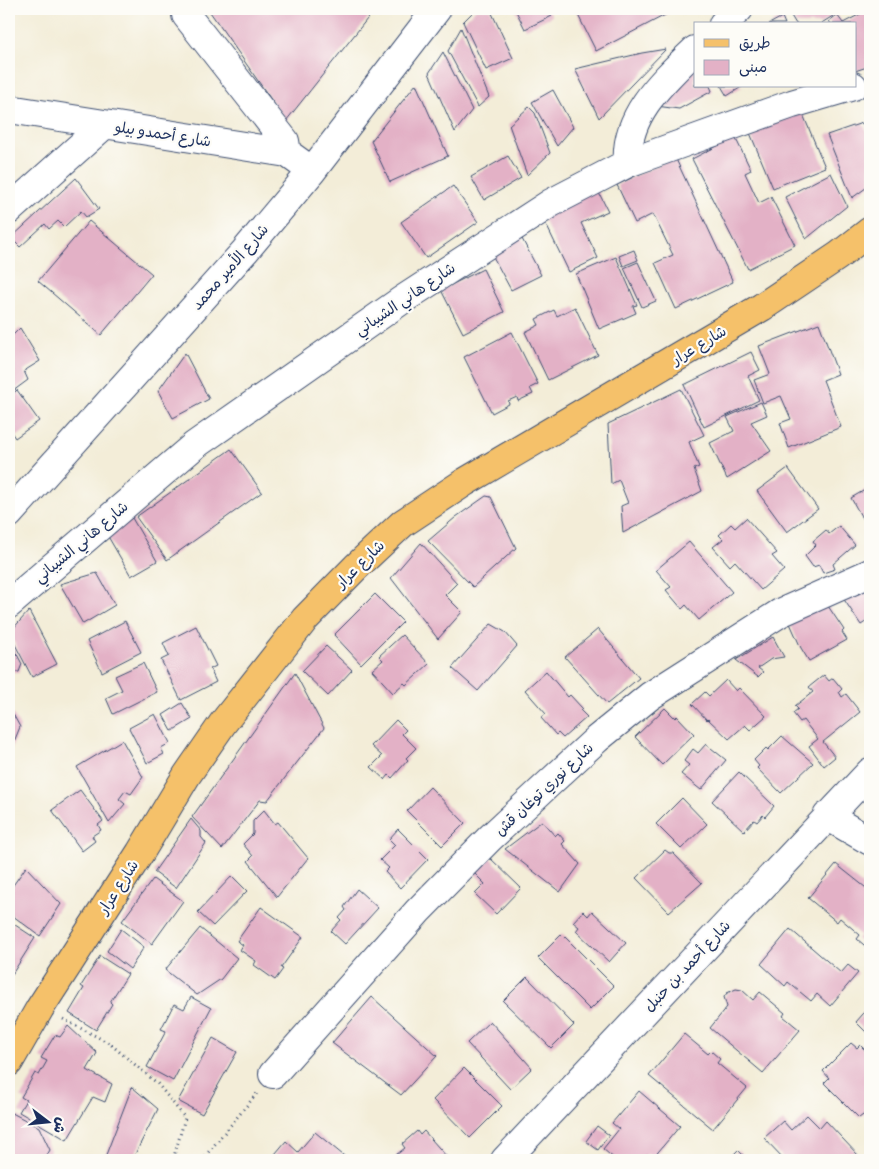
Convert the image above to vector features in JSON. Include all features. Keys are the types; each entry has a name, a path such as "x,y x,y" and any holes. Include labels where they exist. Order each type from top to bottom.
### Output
{"main road":[{"name":"شارع عرار","path":"9,1062 40,1008 140,853 187,775 223,723 306,619 356,568 403,523 465,482 565,421 762,307 838,256 870,231"}],"street":[{"name":"شارع الأمير محمد","path":"9,514 245,252 312,171 437,9"},
{"path":"725,22 739,9"},
{"path":"186,15 286,141 287,153"},
{"path":"628,162 628,140 641,110 662,83 694,51"},
{"name":"شارع هاني الشيباني","path":"856,86 870,82"},
{"name":"شارع هاني الشيباني","path":"9,604 203,440 402,300 551,203 628,162 792,104 847,88"},
{"name":"شارع أحمدو بيلو","path":"9,109 287,153 312,171"},
{"path":"9,210 104,125"},
{"name":"شارع نوري توغان قش","path":"272,1074 418,912 490,838 597,739 650,696 780,613 870,573"},
{"name":"شارع أحمد بن حنبل","path":"505,1160 870,772"},
{"path":"827,816 870,841"}],"path":[{"path":"40,1008 109,1043 157,1083 186,1118 173,1160"},
{"path":"202,1160 272,1074"}],"building":[{"path":"208,9 375,9 286,121"},
{"path":"476,9 490,9 513,58 486,70 463,22"},
{"path":"515,9 548,9 552,16 525,29"},
{"path":"575,9 669,9 671,12 596,51"},
{"path":"787,9 844,9 823,22 795,22"},
{"path":"868,10 870,14 870,66 856,71 856,22 845,22"},
{"path":"837,15 842,22 830,22 829,21"},
{"path":"782,17 784,22 773,22"},
{"path":"461,28 489,97 478,107 448,51"},
{"path":"666,49 599,118 575,69"},
{"path":"443,52 472,110 455,132 429,73"},
{"path":"694,65 694,88 711,88 712,91 679,109 656,106"},
{"path":"416,84 448,156 390,182 371,141"},
{"path":"722,88 740,88 727,96"},
{"path":"553,90 573,127 557,146 532,102"},
{"path":"529,107 535,113 550,153 527,175 509,125"},
{"path":"802,112 825,167 773,188 750,133"},
{"path":"862,123 870,135 870,185 852,198 827,135"},
{"path":"735,137 751,170 745,173 759,203 771,197 795,245 748,269 692,159"},
{"path":"508,156 521,178 484,200 471,177"},
{"path":"675,157 733,282 676,309 655,263 673,255 653,214 635,223 617,185"},
{"path":"831,173 847,206 806,239 785,197"},
{"path":"76,178 99,209 86,217 81,211 64,227 58,221 49,229 45,224 20,247 11,238"},
{"path":"453,186 478,222 426,258 401,222"},
{"path":"597,189 608,211 581,223 598,258 569,272 542,216"},
{"path":"89,221 152,274 101,335 38,281"},
{"path":"520,235 541,275 511,290 490,251"},
{"path":"634,250 638,260 623,266 619,256"},
{"path":"616,257 637,305 633,306 636,313 599,329 576,274"},
{"path":"638,262 656,301 642,307 624,268"},
{"path":"483,269 504,312 463,333 441,290"},
{"path":"575,307 598,355 548,380 525,332 539,325 536,319 554,310 557,316"},
{"path":"819,323 838,374 823,380 841,427 789,448 780,423 791,419 781,396 763,403 754,380 770,374 759,346"},
{"path":"20,328 40,361 24,371 28,380 9,394 9,339"},
{"path":"512,332 538,384 530,388 533,394 518,401 517,397 508,401 509,404 492,413 464,357"},
{"path":"751,352 760,370 748,376 759,400 704,427 684,385"},
{"path":"185,353 209,399 173,418 158,391"},
{"path":"681,389 704,435 689,442 699,467 694,469 702,491 623,533 621,506 628,503 619,480 611,484 608,424"},
{"path":"17,390 39,421 15,438 9,429 9,397"},
{"path":"761,402 767,415 751,422 771,451 727,479 710,443 734,431 727,417"},
{"path":"231,449 262,492 167,560 136,517"},
{"path":"788,468 818,509 787,532 757,491"},
{"path":"870,487 870,523 866,516 862,518 851,498"},
{"path":"486,496 491,497 516,548 473,587 428,541 456,517"},
{"path":"132,518 157,561 131,576 106,533"},
{"path":"746,518 777,553 772,556 784,570 761,590 735,561 730,566 713,547 723,539 719,535 731,524 735,528"},
{"path":"839,526 855,545 833,564 835,569 823,573 819,565 813,567 805,556 816,545 813,541 826,530 829,534"},
{"path":"689,542 732,592 699,620 686,605 682,609 666,590 671,587 656,570"},
{"path":"421,543 457,583 445,595 462,612 438,639 391,578"},
{"path":"97,573 115,605 83,624 60,584"},
{"path":"870,584 870,619 861,625 843,598"},
{"path":"375,594 403,622 361,664 334,635"},
{"path":"826,603 844,630 842,632 847,640 809,661 789,621"},
{"path":"29,611 57,664 32,677 9,633"},
{"path":"125,621 141,652 102,672 87,641"},
{"path":"491,624 505,632 517,646 478,691 452,668"},
{"path":"196,626 216,666 210,669 216,682 181,700 161,660 169,656 163,643"},
{"path":"598,629 639,678 607,704 565,657"},
{"path":"402,635 429,664 406,685 404,683 393,693 372,670 383,660 379,656"},
{"path":"773,637 784,657 771,659 758,668 763,672 758,677 736,660"},
{"path":"9,639 22,664 19,672 9,672"},
{"path":"326,646 352,670 328,696 302,671"},
{"path":"143,663 157,692 113,714 106,698 122,690 115,676"},
{"path":"546,671 568,697 570,695 582,708 580,710 587,717 563,738 558,733 556,735 541,718 546,714 525,690"},
{"path":"295,673 324,728 267,801 260,800 222,849 192,817"},
{"path":"824,675 829,681 833,678 842,689 839,692 842,697 846,694 860,712 823,742 835,757 824,766 809,746 818,739 803,720 800,722 793,713 798,709 795,706 813,692 809,687"},
{"path":"726,680 736,691 739,688 766,716 750,730 745,725 729,739 692,704 705,692 709,696"},
{"path":"182,703 192,719 172,731 163,715"},
{"path":"9,707 20,727 9,754"},
{"path":"665,708 675,718 677,716 694,734 662,765 635,737"},
{"path":"155,714 170,743 161,748 164,754 147,763 129,728"},
{"path":"396,720 406,730 402,734 416,748 406,758 408,760 392,778 389,775 385,780 371,767 382,756 371,746"},
{"path":"782,736 813,763 781,793 757,768 759,766 754,760 766,748 768,750"},
{"path":"122,740 143,777 131,794 125,791 119,799 125,804 109,823 77,767"},
{"path":"706,744 726,760 701,790 681,774 689,765 684,761 693,749 698,753"},
{"path":"739,772 774,806 765,817 763,815 757,822 754,820 744,831 712,801"},
{"path":"430,787 465,823 442,846 407,811"},
{"path":"80,790 103,821 98,825 101,830 92,836 95,841 82,851 52,810"},
{"path":"682,798 707,824 681,849 656,824"},
{"path":"264,810 275,824 278,822 308,858 277,897 248,861 253,856 243,844 253,834 253,821"},
{"path":"191,819 201,831 201,837 206,843 176,888 154,872"},
{"path":"542,821 555,836 558,833 565,841 562,844 580,864 560,892 505,849"},
{"path":"398,829 428,859 400,888 385,872 389,868 380,860 395,845 389,839"},
{"path":"665,850 673,853 702,883 669,912 636,878"},
{"path":"488,856 521,888 496,914 475,894 485,884 473,872"},
{"path":"836,864 870,891 870,950 857,939 860,935 840,918 837,922 808,898"},
{"path":"26,867 61,904 40,936 9,913 9,891"},
{"path":"232,876 247,891 213,926 198,912"},
{"path":"153,879 183,901 152,944 122,921"},
{"path":"357,889 378,908 345,944 331,931 341,920 339,918 346,910 344,907"},
{"path":"261,907 303,937 281,968 283,969 275,980 254,965 256,961 240,950 243,945 237,941"},
{"path":"583,911 588,916 592,911 626,943 609,962 576,931 579,927 573,922"},
{"path":"9,921 35,938 9,979"},
{"path":"200,928 237,958 221,979 197,995 165,970"},
{"path":"121,929 144,947 130,969 107,951"},
{"path":"790,929 841,973 848,965 858,973 830,1006 817,994 811,1001 788,982 785,986 761,964"},
{"path":"562,934 614,986 590,1010 538,958"},
{"path":"100,956 128,974 110,1002 112,1004 96,1030 69,1013 84,988 81,986"},
{"path":"527,977 574,1025 551,1048 503,1001"},
{"path":"736,989 742,990 753,1000 760,992 785,1013 783,1016 800,1030 763,1073 710,1028 727,1007 724,997 727,993"},
{"path":"191,997 211,1008 173,1081 147,1067 166,1031 161,1029 174,1004 184,1009"},
{"path":"372,997 437,1056 401,1095 332,1043"},
{"path":"870,1006 870,1036 856,1022"},
{"path":"490,1021 532,1068 510,1089 467,1043"},
{"path":"68,1026 97,1053 87,1070 112,1084 105,1102 93,1097 67,1140 19,1112 26,1100 21,1097 35,1073 39,1075 47,1061 41,1058 55,1035 60,1037"},
{"path":"684,1034 708,1054 711,1051 720,1059 717,1063 747,1088 713,1129 649,1076"},
{"path":"213,1038 237,1052 202,1114 178,1101"},
{"path":"851,1043 857,1048 860,1045 870,1055 870,1110 859,1118 824,1083 829,1078 823,1071"},
{"path":"464,1068 502,1106 470,1138 433,1100"},
{"path":"132,1087 158,1109 132,1160 104,1160"},
{"path":"639,1091 680,1126 653,1158 647,1154 642,1160 616,1160 603,1149 619,1129 612,1123"},
{"path":"12,1113 39,1127 50,1150 44,1160 9,1160 9,1119"},
{"path":"807,1115 820,1128 826,1121 858,1155 852,1160 785,1160 764,1138 783,1121 791,1130"},
{"path":"597,1126 609,1135 598,1150 586,1141"},
{"path":"417,1131 420,1135 424,1131 447,1157 443,1160 400,1160 396,1155 405,1148 402,1144"},
{"path":"315,1132 349,1160 270,1160 286,1141 298,1152"},
{"path":"738,1150 748,1160 728,1160"}]}
